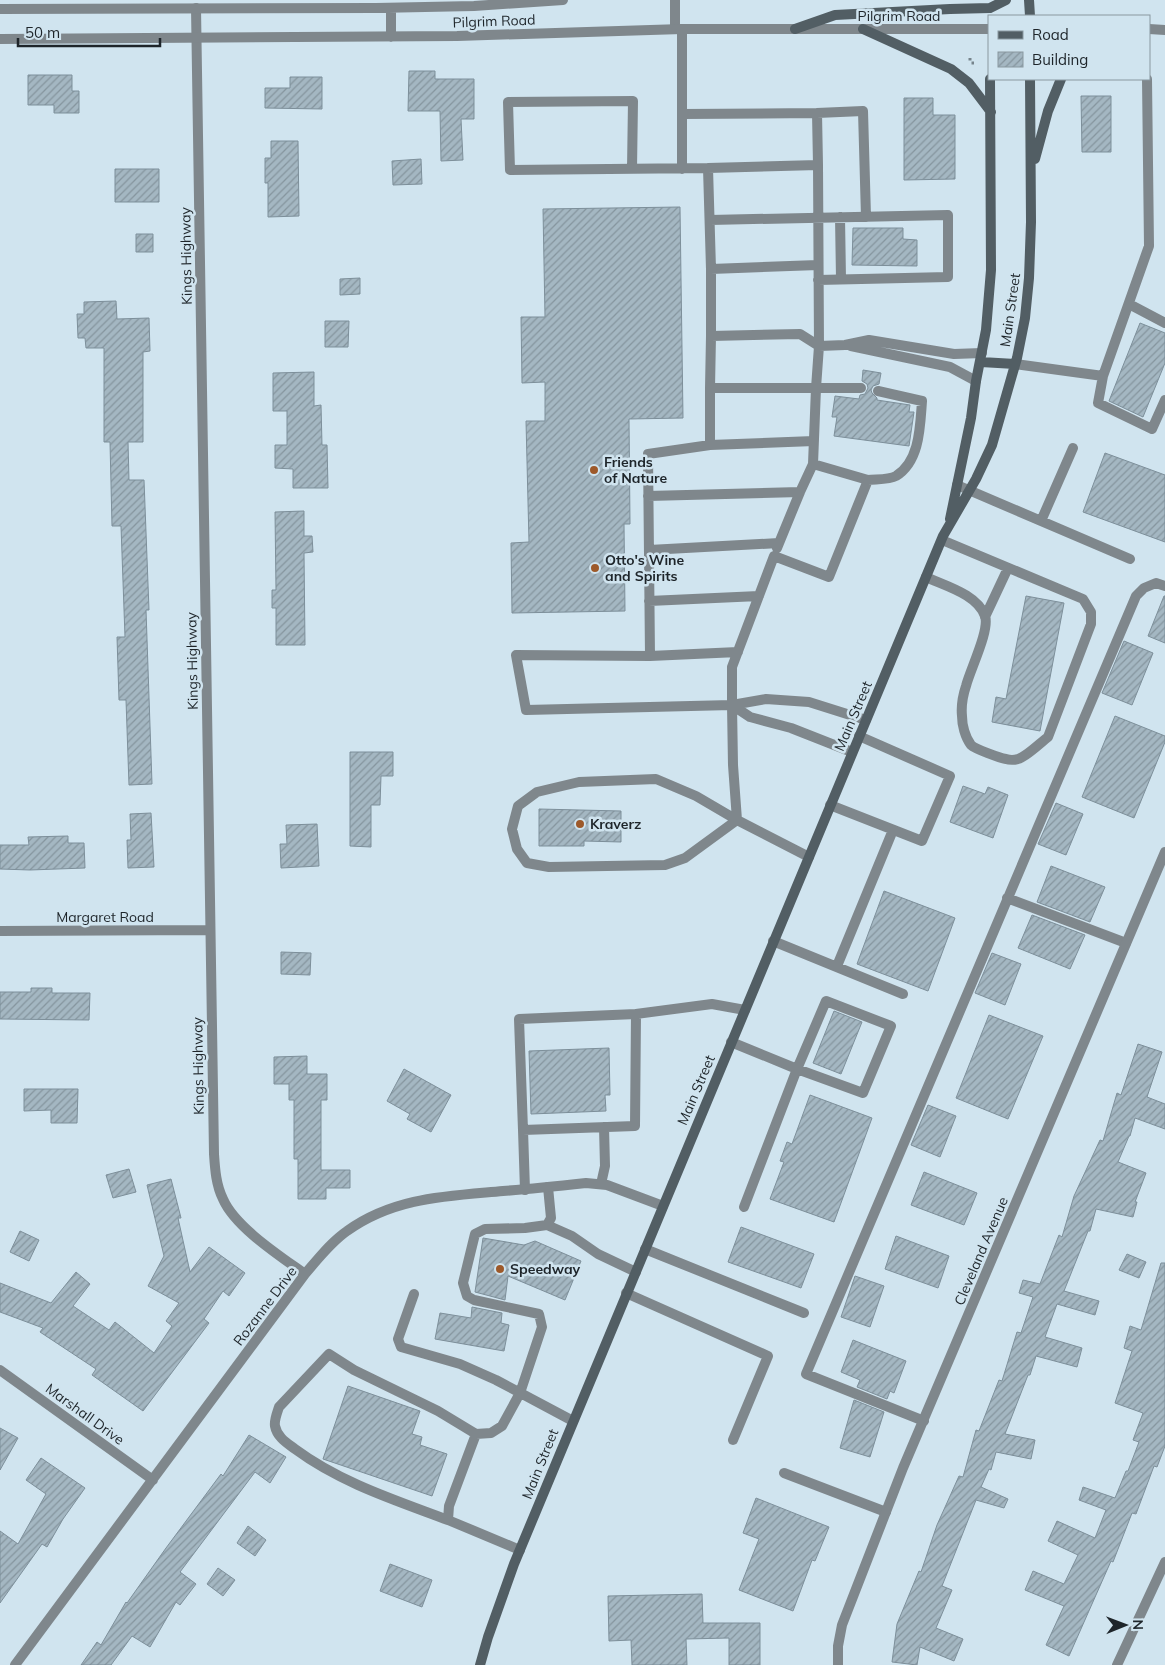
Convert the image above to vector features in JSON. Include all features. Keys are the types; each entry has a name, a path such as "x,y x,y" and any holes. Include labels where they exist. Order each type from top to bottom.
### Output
{"main road":[{"path":"795,29 836,14 990,8 1006,0"},
{"path":"1029,0 1030,15"},
{"path":"862,29 951,69 969,83 991,112"},
{"name":"Main Street","path":"948,530 971,418 986,330 991,270 990,80"},
{"name":"Main Street","path":"480,1665 488,1637 520,1550 852,752 942,540 992,445 1015,364 1025,318 1029,278 1030,80"},
{"path":"1031,172 1048,111 1061,80"},
{"path":"981,357 1015,364"}],"street":[{"name":"Pilgrim Road","path":"0,9 196,8 291,4 391,8 474,6 563,0"},
{"path":"675,0 679,29 682,169"},
{"name":"Kings Highway","path":"196,8 210,930 216,1179 223,1200 240,1223 305,1274"},
{"path":"391,8 391,37"},
{"name":"Pilgrim Road","path":"0,40 391,37 679,29 988,29"},
{"path":"1150,29 1165,30"},
{"path":"1147,80 1149,246 1103,376 1098,403 1152,429 1165,400"},
{"path":"632,169 633,101 508,102 510,170 682,169 818,165"},
{"path":"682,114 863,111 866,216"},
{"path":"737,820 733,765 732,667 779,543 813,464 819,346 817,112"},
{"path":"708,168 712,269 710,445"},
{"path":"710,220 948,215 948,277 818,280"},
{"path":"840,217 841,279"},
{"path":"712,269 818,265"},
{"path":"1129,304 1165,323"},
{"path":"711,336 800,334 819,346 845,345 869,340 981,357"},
{"path":"845,345 950,367 976,381"},
{"path":"1015,364 1103,376"},
{"path":"710,388 861,388"},
{"path":"813,464 868,480 894,477 912,462 920,432 922,401 878,391"},
{"path":"650,656 648,454 710,445 814,441"},
{"path":"1041,521 1073,448"},
{"path":"774,556 829,577 868,480"},
{"path":"957,485 1130,559"},
{"path":"648,496 800,492"},
{"path":"942,540 1083,599 1091,612 1091,624 1048,737 1033,748 1027,756 1007,760 972,746 966,736 962,716 965,687 983,636 986,617 1008,568"},
{"path":"649,550 779,543"},
{"path":"926,577 967,596 986,617"},
{"path":"924,1421 806,1374 1136,596 1144,588 1156,583 1165,586"},
{"path":"650,601 759,596"},
{"path":"738,652 650,656 516,655 526,710 732,705 766,699 809,702 866,720"},
{"path":"732,705 750,717 791,728 852,752"},
{"path":"830,805 922,841 950,776 859,736"},
{"path":"737,820 685,858 665,865 549,868 528,863 517,849 512,829 518,806 537,792 579,782 656,780 696,796 808,857"},
{"path":"837,966 893,830"},
{"name":"Cleveland Avenue","path":"838,1665 838,1646 842,1625 886,1512 1165,852"},
{"path":"1007,898 1126,943"},
{"name":"Margaret Road","path":"0,931 210,930"},
{"path":"773,941 903,994"},
{"path":"731,1042 797,1069 863,1093 891,1026 826,1001 797,1069 744,1207"},
{"path":"525,1190 520,1019 636,1014 712,1004 745,1010"},
{"path":"523,1130 635,1126 636,1014"},
{"path":"601,1184 605,1166 604,1127"},
{"name":"Rozanne Drive","path":"16,1665 305,1274 331,1244 347,1231 382,1211 407,1202 436,1196 525,1190 586,1183 607,1185 663,1206"},
{"path":"547,1225 551,1218 548,1187"},
{"path":"520,1550 356,1485 313,1462 281,1438 275,1426 279,1408 329,1354 354,1370 438,1411 476,1434 491,1433 502,1426 520,1393 542,1327 539,1314 474,1300 467,1296 463,1283 475,1234 485,1229 525,1228 547,1225 572,1236 602,1256 636,1272"},
{"path":"645,1249 804,1313"},
{"path":"626,1293 768,1356 733,1440"},
{"path":"414,1294 398,1339 401,1347 460,1364 573,1421"},
{"name":"Marshall Drive","path":"0,1370 153,1480"},
{"path":"448,1520 449,1506 476,1434"},
{"path":"784,1473 886,1512"},
{"path":"1117,1665 1165,1562"}],"path":[{"path":"970,58 970,63 975,63"}],"building":[{"path":"409,71 435,71 435,79 474,79 474,119 461,119 463,160 441,161 440,111 408,111"},
{"path":"28,75 72,75 72,91 79,91 79,113 54,113 54,105 28,105"},
{"path":"290,77 322,77 322,109 265,108 265,88 290,88"},
{"path":"1081,96 1111,96 1111,152 1082,152"},
{"path":"904,98 933,98 933,115 955,115 955,179 904,180"},
{"path":"271,141 298,141 299,216 268,217 268,183 265,183 265,158 271,158"},
{"path":"421,159 422,184 393,185 392,161"},
{"path":"115,169 159,169 159,202 115,202"},
{"path":"680,207 683,418 629,419 630,524 624,524 625,611 512,613 511,543 529,542 526,421 545,421 545,382 522,383 521,317 545,317 543,209"},
{"path":"853,228 903,228 903,239 917,240 917,266 852,265"},
{"path":"136,234 153,234 153,252 136,252"},
{"path":"360,278 360,294 340,295 340,279"},
{"path":"116,301 117,319 149,318 150,351 143,352 143,442 128,442 129,480 144,480 149,610 146,610 152,784 129,785 126,700 119,700 117,637 125,637 121,526 112,526 110,442 104,442 104,348 86,348 85,338 78,338 77,314 84,314 84,302"},
{"path":"325,321 349,321 348,347 325,347"},
{"path":"1140,323 1165,333 1165,363 1143,417 1109,401"},
{"path":"863,370 881,373 879,384 873,386 871,390 877,400 910,405 909,412 914,412 909,446 834,436 837,417 832,417 835,396 859,399 860,395 865,394 868,388 867,384 862,381"},
{"path":"314,372 314,406 321,405 322,445 327,445 328,488 293,488 293,469 275,468 275,445 287,445 287,411 273,411 273,373"},
{"path":"1105,453 1165,475 1165,542 1083,512"},
{"path":"304,511 304,536 312,536 313,552 304,553 305,645 276,645 276,608 272,608 272,590 276,590 275,512"},
{"path":"1026,596 1064,603 1040,731 992,722 996,697 1006,699"},
{"path":"1165,596 1165,643 1148,636"},
{"path":"1124,641 1153,653 1132,705 1102,693"},
{"path":"1115,716 1165,736 1165,742 1134,818 1082,797"},
{"path":"350,752 393,752 393,776 381,776 380,805 371,805 371,847 350,846"},
{"path":"963,786 985,794 988,787 1008,795 993,838 950,822"},
{"path":"1056,803 1083,814 1066,855 1038,844"},
{"path":"539,809 621,811 621,842 584,841 584,846 539,846"},
{"path":"151,813 154,867 128,868 127,840 131,840 130,814"},
{"path":"317,824 319,866 281,868 280,844 287,844 286,825"},
{"path":"68,836 68,843 84,843 85,868 0,869 0,845 29,845 28,837"},
{"path":"1051,866 1105,887 1090,922 1037,902"},
{"path":"884,891 955,918 928,991 857,964"},
{"path":"1032,915 1085,935 1070,969 1018,948"},
{"path":"281,952 311,953 310,975 281,974"},
{"path":"992,953 1021,964 1005,1005 975,993"},
{"path":"31,988 52,988 52,993 90,993 89,1020 0,1019 0,992 31,992"},
{"path":"834,1011 862,1022 841,1074 813,1063"},
{"path":"989,1015 1043,1036 1008,1119 956,1098"},
{"path":"1138,1044 1162,1052 1147,1097 1165,1104 1165,1129 1135,1118 1130,1136 1118,1162 1146,1173 1135,1202 1137,1202 1133,1217 1096,1209 1090,1231 1088,1231 1064,1291 1099,1301 1095,1315 1057,1304 1045,1337 1082,1348 1077,1367 1036,1356 1005,1434 1035,1440 1031,1459 996,1452 991,1470 989,1469 981,1487 1008,1499 1004,1508 976,1500 942,1586 952,1590 936,1628 963,1639 954,1661 920,1647 917,1665 892,1662 897,1624 919,1571 921,1572 937,1525 959,1476 963,1477 976,1430 979,1431 999,1380 1002,1381 1017,1332 1021,1333 1033,1297 1019,1293 1023,1280 1040,1284 1059,1235 1062,1237 1074,1196 1100,1140 1103,1141 1117,1093 1121,1095"},
{"path":"609,1048 610,1095 605,1095 606,1111 531,1114 529,1051"},
{"path":"307,1056 307,1074 327,1074 327,1100 321,1100 321,1170 350,1170 350,1188 326,1188 326,1199 298,1199 298,1159 294,1159 294,1100 289,1100 289,1084 274,1084 274,1057"},
{"path":"404,1069 451,1095 431,1132 407,1119 410,1114 387,1101"},
{"path":"24,1089 78,1089 77,1123 51,1123 51,1110 24,1111"},
{"path":"810,1095 872,1118 834,1222 770,1199 784,1162 780,1161 787,1142 792,1144"},
{"path":"928,1105 956,1116 940,1157 911,1145"},
{"path":"129,1169 136,1192 113,1198 106,1175"},
{"path":"924,1172 977,1193 964,1225 911,1205"},
{"path":"171,1179 181,1218 178,1218 190,1272 209,1247 245,1273 229,1296 223,1291 204,1319 209,1323 143,1411 92,1375 96,1369 40,1332 43,1328 0,1312 0,1283 51,1303 76,1272 90,1284 73,1306 109,1330 115,1322 154,1353 172,1326 166,1321 179,1303 148,1286 164,1256 147,1185"},
{"path":"741,1227 814,1254 801,1288 728,1262"},
{"path":"20,1231 39,1240 29,1261 10,1252"},
{"path":"896,1236 949,1256 938,1288 885,1269"},
{"path":"483,1238 524,1245 535,1241 581,1261 565,1300 508,1276 505,1300 475,1292"},
{"path":"1127,1254 1146,1262 1139,1278 1119,1270"},
{"path":"1161,1263 1165,1263 1165,1446 1157,1467 1154,1466 1136,1514 1132,1513 1113,1562 1111,1561 1069,1656 1046,1645 1064,1606 1025,1590 1033,1571 1064,1584 1078,1555 1048,1541 1057,1521 1095,1538 1106,1510 1079,1500 1083,1487 1115,1498 1126,1471 1128,1471 1139,1442 1133,1440 1143,1413 1115,1403 1132,1351 1124,1348 1130,1326 1141,1330"},
{"path":"855,1276 884,1286 870,1327 841,1317"},
{"path":"472,1307 502,1313 501,1323 509,1325 504,1351 435,1339 440,1313 471,1318"},
{"path":"853,1340 906,1361 894,1393 890,1391 887,1399 857,1387 860,1380 841,1372"},
{"path":"348,1386 420,1411 412,1434 422,1437 420,1445 447,1454 432,1496 323,1459"},
{"path":"854,1400 884,1412 870,1457 840,1448"},
{"path":"0,1428 18,1438 0,1470"},
{"path":"249,1435 286,1457 270,1483 255,1472 180,1572 196,1584 180,1605 176,1602 150,1647 132,1636 111,1665 81,1665 97,1642 101,1645 126,1602 221,1474 223,1476"},
{"path":"41,1458 85,1488 63,1519 47,1547 42,1544 0,1603 0,1531 18,1544 46,1494 26,1480"},
{"path":"756,1498 829,1527 815,1561 812,1560 793,1611 739,1590 759,1539 743,1533"},
{"path":"248,1526 266,1540 255,1556 237,1543"},
{"path":"390,1564 432,1580 422,1607 380,1591"},
{"path":"218,1568 235,1580 223,1596 207,1584"},
{"path":"702,1594 703,1623 760,1623 760,1665 729,1665 729,1638 686,1639 687,1665 632,1665 631,1640 609,1641 608,1596"}],"place":[{"name":"Friends of Nature","path":"594,470"},
{"name":"Otto's Wine and Spirits","path":"595,568"},
{"name":"Kraverz","path":"580,824"},
{"name":"Speedway","path":"500,1269"}]}
